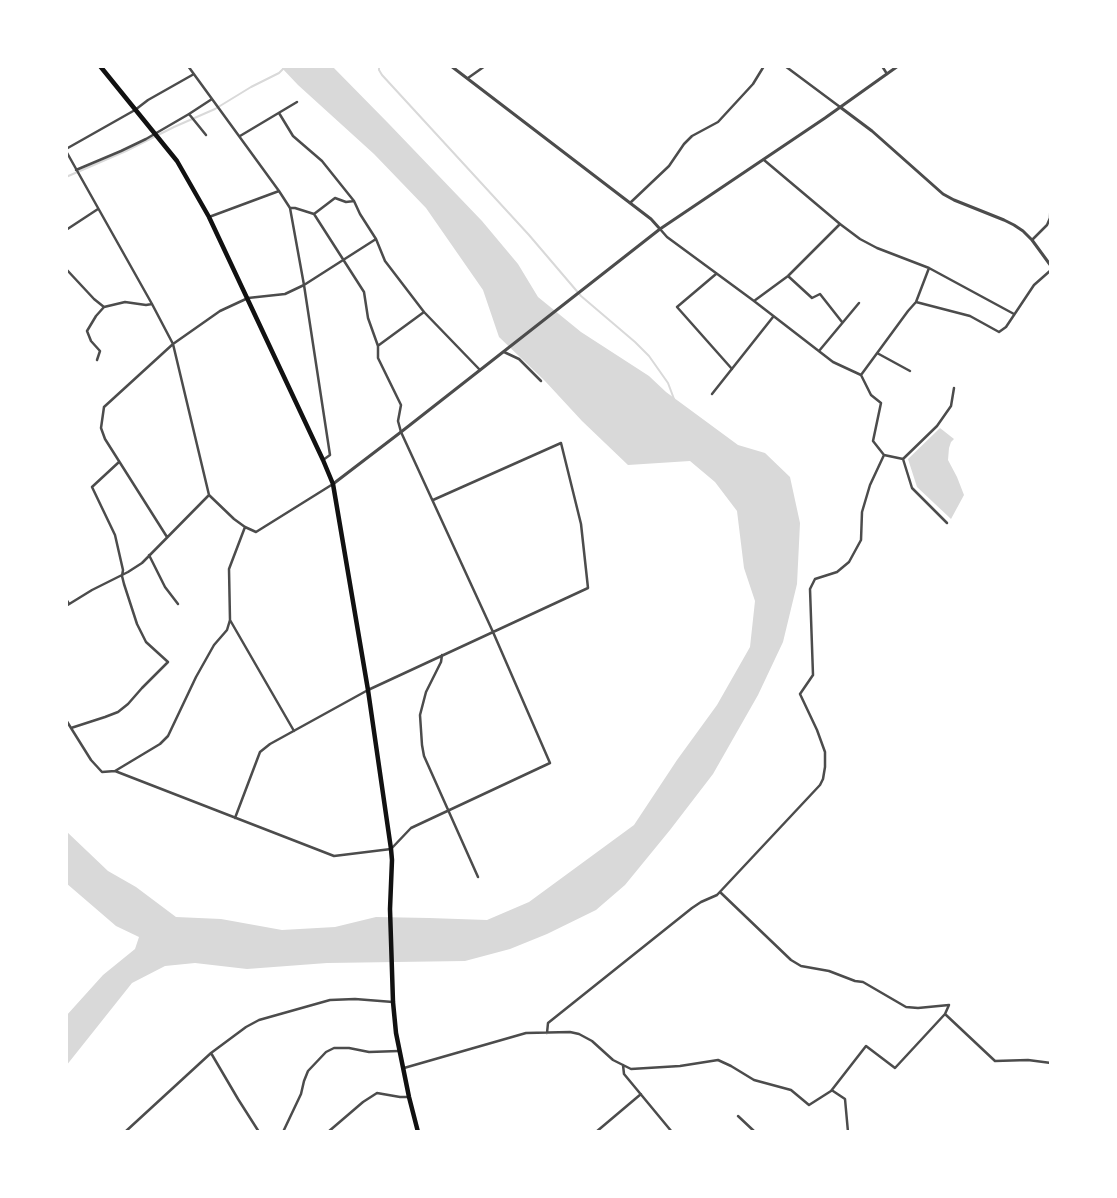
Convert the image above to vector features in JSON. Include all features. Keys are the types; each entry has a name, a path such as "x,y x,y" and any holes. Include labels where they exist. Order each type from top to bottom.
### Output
{"main road":[{"path":"100,66 177,161 209,217 333,484 368,690 391,849 390,909 393,1002 396,1033 418,1132"}],"street":[{"path":"195,66 189,68 240,136 290,208 304,285 330,455 323,460"},
{"path":"451,66 652,219 667,237 818,351 833,362 861,375 871,395 881,403 873,441 884,455 904,459"},
{"path":"468,79 485,66"},
{"path":"630,203 669,166 692,136 718,122 753,84 764,66"},
{"path":"785,66 872,131 943,194 1014,225 1032,240 1051,266"},
{"path":"882,66 887,74"},
{"path":"194,74 66,150 152,304 172,344 209,495 234,519 256,532 333,484 660,229 764,160 898,66"},
{"path":"76,170 122,151 155,134 212,99"},
{"path":"240,136 297,102"},
{"path":"279,113 293,136 322,161 354,201 376,239 385,261 424,312 480,370"},
{"path":"190,114 206,136"},
{"path":"764,160 860,239 877,248 930,268 1014,314"},
{"path":"209,217 279,191"},
{"path":"1032,240 1047,225 1050,218 1051,195"},
{"path":"314,214 335,198 346,202 354,201"},
{"path":"66,720 91,760 102,772 115,771 334,856 391,849 410,828 550,764 493,632 401,432 398,421 401,405 378,358 378,346 368,318 364,292 314,214 290,208"},
{"path":"66,230 98,209"},
{"path":"754,302 788,276 840,224"},
{"path":"167,537 105,439 101,428 104,407 172,344 220,311 248,298 285,294 304,285 376,239"},
{"path":"66,266 67,270 104,307"},
{"path":"861,375 916,302 930,268"},
{"path":"916,302 970,316 999,332 1006,327 1034,285 1051,270"},
{"path":"717,274 677,307 732,369"},
{"path":"788,276 812,298 820,294 842,322"},
{"path":"97,360 100,351 91,341 87,332 96,316 104,307 126,302 152,304"},
{"path":"818,351 859,304"},
{"path":"378,346 424,312"},
{"path":"712,394 773,316"},
{"path":"504,352 518,359 541,380"},
{"path":"877,354 910,370"},
{"path":"904,459 937,426 951,406 954,388"},
{"path":"235,818 260,752 270,744 368,690 588,588 581,524 562,443 433,500"},
{"path":"547,1033 548,1023 692,908 720,892 820,785 825,767 825,752 800,694 813,676 810,589 815,578 837,572 849,562 861,540 862,512 870,485 884,455"},
{"path":"904,459 912,488 947,523"},
{"path":"71,728 118,712 168,662 146,642 136,624 122,576 123,570 115,535 92,487 120,462"},
{"path":"66,599 68,605 112,579 122,576 142,562 209,495"},
{"path":"115,771 160,744 168,736 196,677 214,646 227,630 230,620 229,569 245,527"},
{"path":"150,555 165,587 178,604"},
{"path":"230,620 294,731"},
{"path":"442,656 441,662 426,692 420,715 422,745 424,756 478,877"},
{"path":"404,1068 526,1033 570,1032 579,1034 592,1041 613,1060 631,1069 680,1066 718,1060 754,1080 791,1090 809,1105 831,1091 866,1046 895,1068 945,1014 949,1005 918,1008 906,1007 863,982 855,981 829,971 802,966 792,960 720,892"},
{"path":"125,1132 211,1053 259,1020 330,1000 355,999 393,1002"},
{"path":"945,1014 995,1061 1028,1060 1051,1063"},
{"path":"283,1132 301,1094 308,1070 326,1052 334,1048 349,1048 369,1052 400,1050"},
{"path":"211,1053 260,1132"},
{"path":"623,1065 624,1074 672,1132"},
{"path":"831,1091 833,1090 846,1100 848,1132"},
{"path":"328,1132 363,1102 377,1093 409,1098"},
{"path":"596,1132 641,1094"},
{"path":"738,1116 756,1132"}],"shaded area":[{"path":"280,66 332,66 482,221 518,264 538,297 581,332 649,376 666,392 738,445 765,453 790,477 800,523 797,584 783,642 758,695 713,774 625,885 596,910 547,934 510,949 465,961 327,963 247,969 195,963 165,966 132,983 66,1066 66,1016 103,975 135,949 139,937 116,926 66,883 66,831 108,871 136,887 176,917 221,919 282,930 335,927 376,917 487,920 529,902 634,825 677,760 717,705 750,647 755,601 744,568 737,511 715,482 690,461 628,465 499,337 483,290 426,208 374,154 298,85"},
{"path":"940,428 954,439 949,448 948,460 964,495 951,519 917,487 908,459"}],"waterway":[{"path":"66,177 215,109 251,87 279,73 286,66"},
{"path":"379,66 382,75 529,235 581,296 649,356 668,383 674,399"}]}
